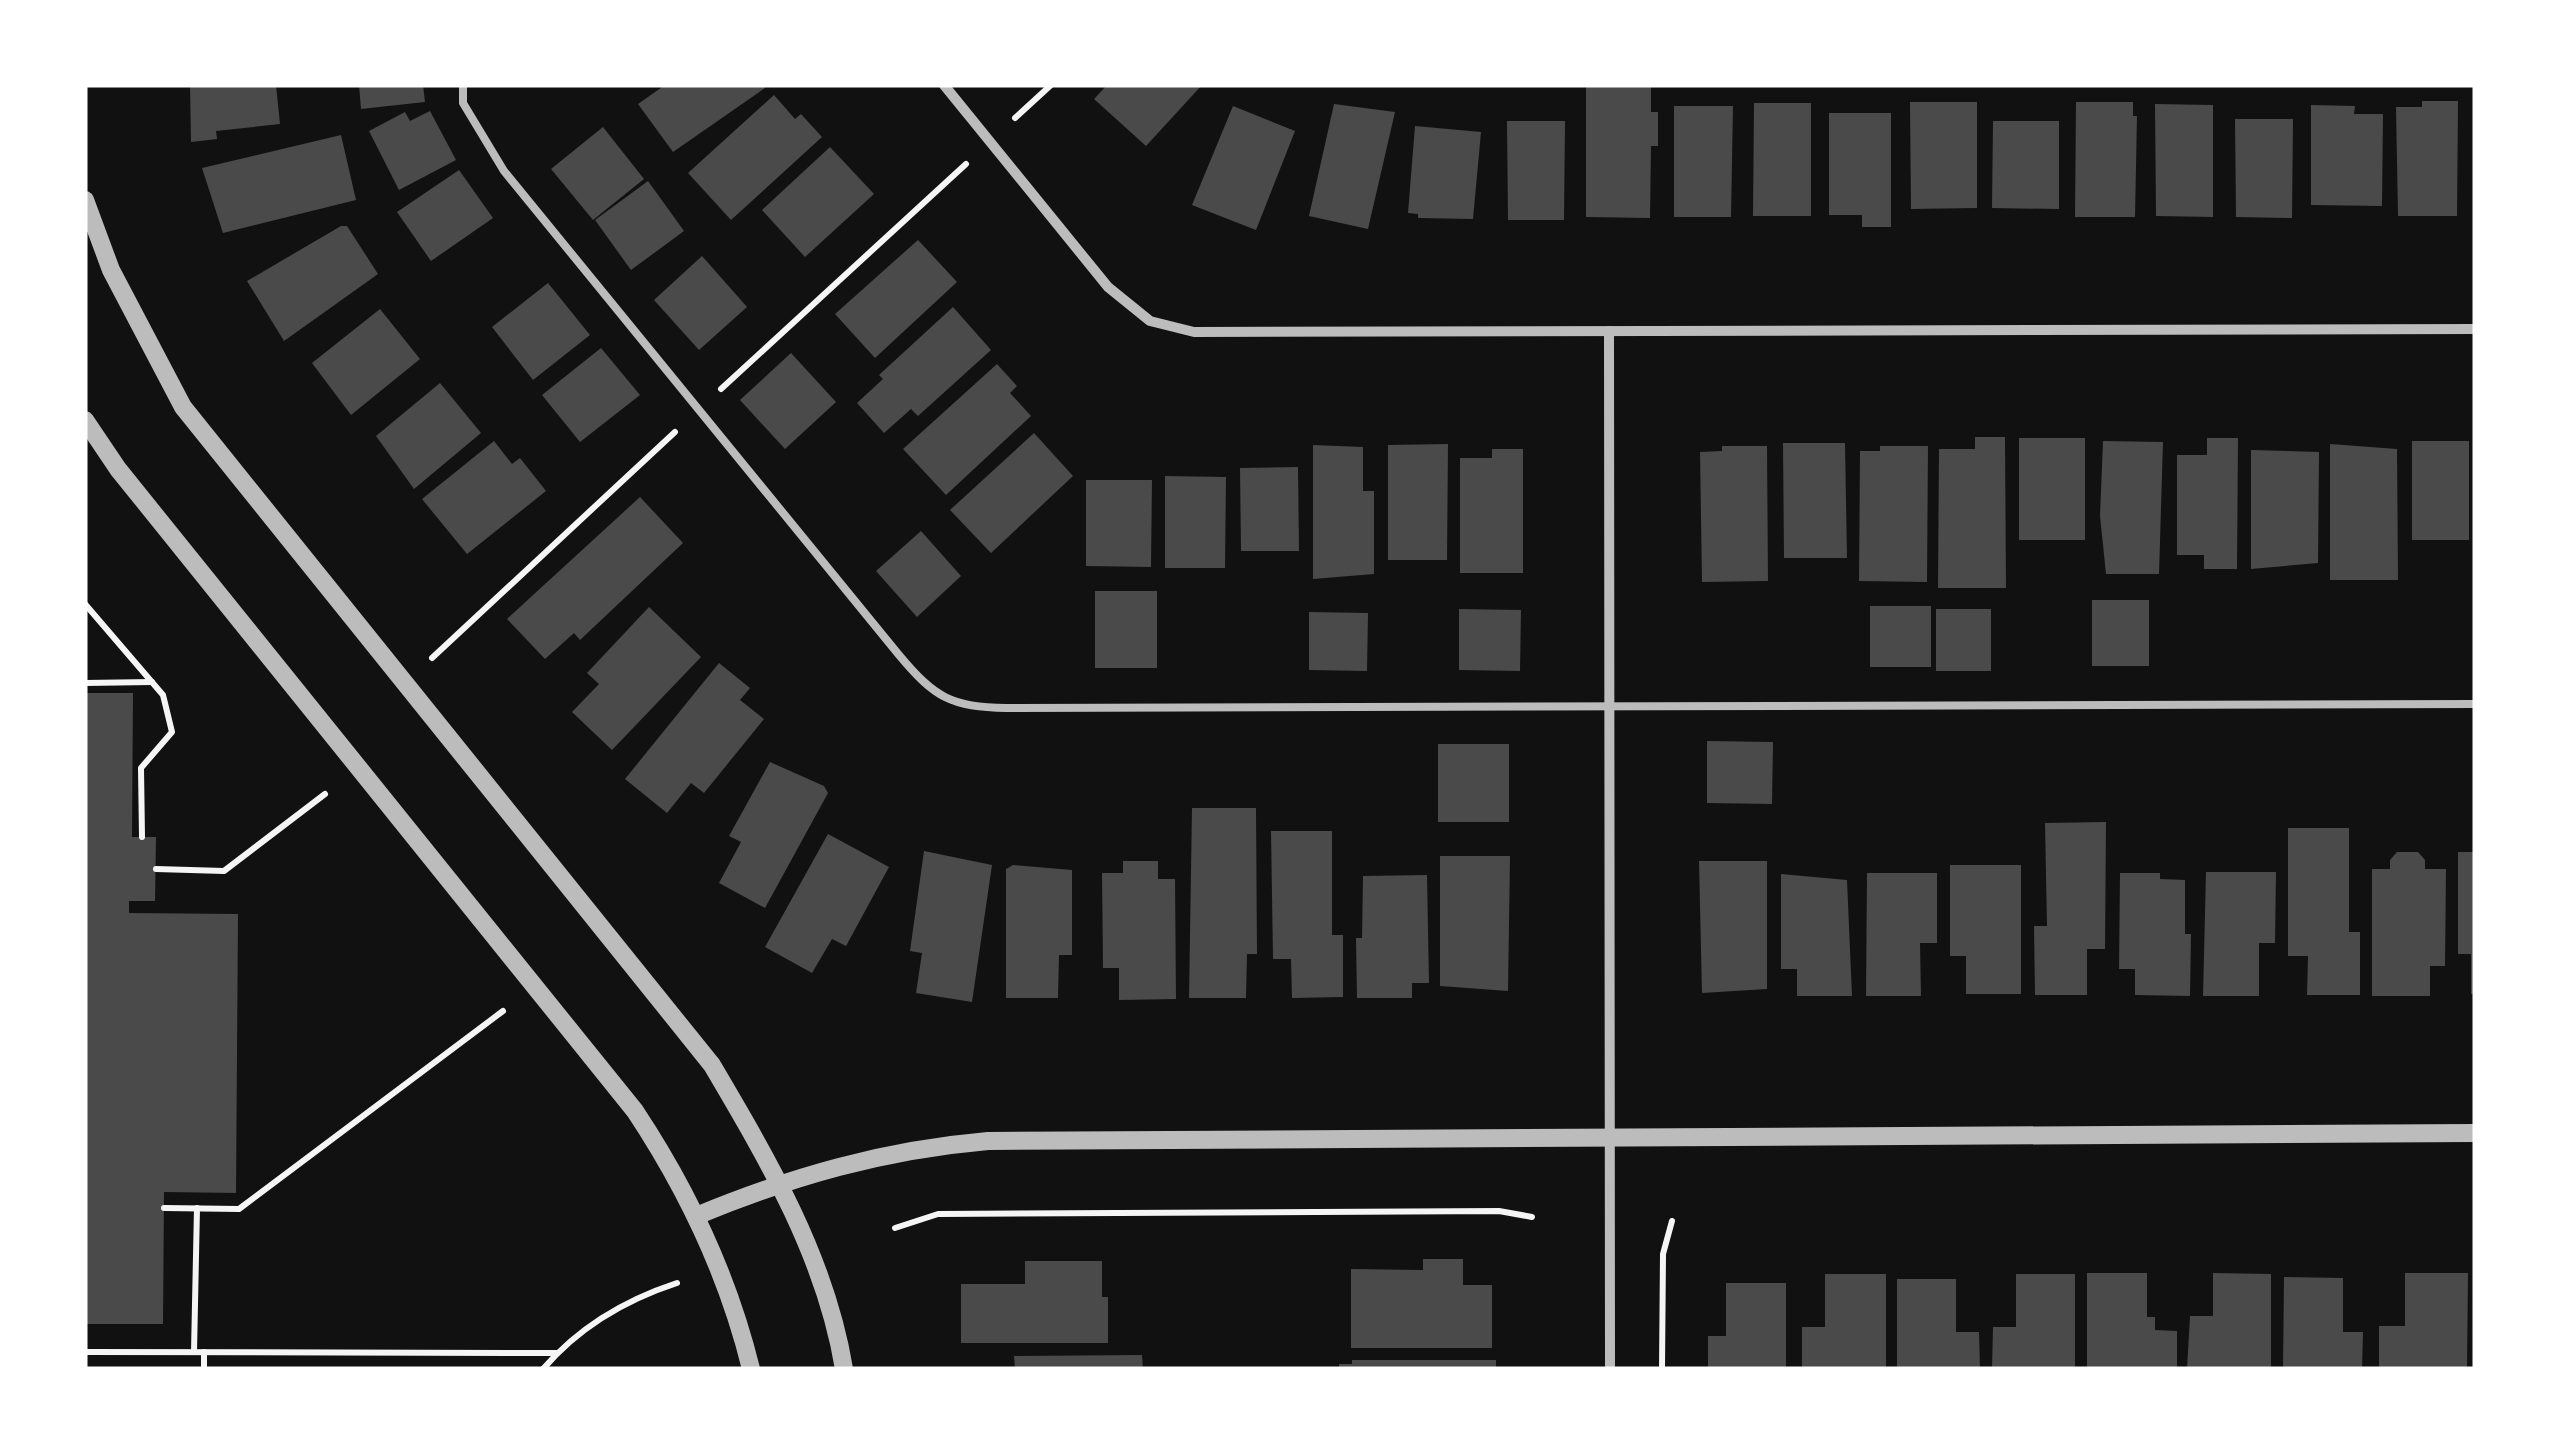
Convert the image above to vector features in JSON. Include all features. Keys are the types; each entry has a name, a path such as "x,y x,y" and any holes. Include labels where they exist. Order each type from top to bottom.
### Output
{"street":[{"path":"944,85 1108,287 1150,321 1194,332 2475,328"},
{"path":"85,200 112,270 183,407 712,1065 780,1181 810,1250 844,1369"},
{"path":"1609,330 1610,1369"},
{"path":"85,420 118,469 635,1111 673,1169 696,1216 728,1288 751,1369"},
{"path":"696,1216 780,1181 889,1152 988,1141 2475,1133"}],"lane":[{"path":"463,85 463,103 496,159 898,655 922,683 949,702 1007,708 2475,704"}],"path":[{"path":"406,683 1051,85"},
{"path":"85,604 163,695 172,732 141,768 142,838"},
{"path":"85,683 152,682"},
{"path":"156,869 224,871 325,794"},
{"path":"164,1208 239,1209 503,1011"},
{"path":"194,1352 197,1208"},
{"path":"895,1228 938,1214 1499,1211 1532,1217"},
{"path":"1662,1369 1663,1254 1672,1221"},
{"path":"543,1369 557,1353 629,1299 678,1282"},
{"path":"85,1352 557,1353"},
{"path":"204,1352 204,1369"}],"building":[{"path":"190,85 276,85 280,124 216,131 217,139 191,142"},
{"path":"359,85 423,85 425,102 361,109"},
{"path":"665,85 765,88 673,152 638,104"},
{"path":"1107,85 1202,85 1146,146 1094,99"},
{"path":"1586,85 1651,85 1651,112 1658,112 1658,146 1651,146 1650,218 1586,217"},
{"path":"774,95 795,119 801,114 822,137 731,220 688,173"},
{"path":"2422,101 2458,101 2457,216 2398,216 2396,107 2422,107"},
{"path":"1910,102 1977,102 1977,208 1911,209"},
{"path":"2076,102 2133,102 2133,116 2137,116 2135,217 2075,217"},
{"path":"1754,103 1811,103 1811,216 1753,216"},
{"path":"1334,104 1395,112 1368,229 1309,216"},
{"path":"2155,104 2213,105 2213,217 2156,216"},
{"path":"2311,105 2355,106 2354,114 2383,114 2382,206 2311,205"},
{"path":"1233,106 1295,131 1256,230 1192,205"},
{"path":"1674,106 1733,106 1731,217 1674,217"},
{"path":"430,111 456,160 399,190 369,131 405,112 410,121"},
{"path":"1829,113 1891,113 1891,227 1862,227 1862,215 1829,215"},
{"path":"2235,119 2293,119 2292,218 2236,217"},
{"path":"1507,121 1565,121 1564,220 1508,220"},
{"path":"1993,121 2059,121 2059,209 1992,208"},
{"path":"1415,126 1481,132 1473,219 1418,218 1418,214 1408,213"},
{"path":"603,127 644,179 593,220 551,169"},
{"path":"341,135 356,200 223,233 202,168"},
{"path":"830,147 874,194 805,257 762,210"},
{"path":"459,170 493,218 431,261 397,212"},
{"path":"648,181 684,231 631,270 595,220"},
{"path":"347,226 378,274 284,341 247,281"},
{"path":"918,240 957,282 875,358 835,314"},
{"path":"702,256 747,307 699,350 654,300"},
{"path":"548,283 590,335 533,380 492,327"},
{"path":"953,307 991,350 918,416 911,409 884,433 857,403 883,379 879,375"},
{"path":"380,309 420,359 351,415 312,363"},
{"path":"601,348 640,395 580,442 542,395"},
{"path":"791,353 836,402 785,449 740,400"},
{"path":"997,364 1017,386 1010,393 1031,416 946,495 903,449"},
{"path":"440,383 481,433 414,489 376,436"},
{"path":"1034,433 1073,476 991,553 950,510"},
{"path":"1975,437 2005,437 2006,588 1938,588 1939,449 1975,449"},
{"path":"2019,438 2085,438 2085,540 2019,540"},
{"path":"2207,438 2238,438 2237,569 2204,569 2204,555 2177,555 2177,455 2207,455"},
{"path":"494,441 512,464 520,458 546,491 467,554 422,499"},
{"path":"2103,441 2163,442 2159,574 2106,574 2100,516"},
{"path":"2412,441 2469,441 2469,540 2412,540"},
{"path":"1783,443 1845,443 1847,558 1784,558"},
{"path":"1448,444 1447,560 1388,560 1388,445"},
{"path":"2330,444 2397,449 2398,580 2330,580"},
{"path":"1313,445 1363,447 1363,491 1374,491 1374,574 1313,579"},
{"path":"1722,446 1767,446 1768,581 1702,582 1700,452 1722,451"},
{"path":"1880,446 1928,446 1927,582 1859,581 1860,451 1880,451"},
{"path":"1492,449 1523,449 1523,573 1460,573 1460,458 1492,458"},
{"path":"2251,450 2319,452 2318,563 2251,569"},
{"path":"1298,467 1299,551 1241,551 1240,468"},
{"path":"1165,476 1226,477 1225,568 1165,568"},
{"path":"1086,480 1152,480 1151,567 1086,566"},
{"path":"640,497 683,543 580,640 574,633 545,659 507,619"},
{"path":"921,531 961,576 917,617 876,571"},
{"path":"1095,591 1157,591 1157,668 1095,668"},
{"path":"2092,600 2149,600 2149,666 2092,666"},
{"path":"1870,606 1931,606 1931,667 1870,667"},
{"path":"649,607 701,657 612,750 572,712 599,684 587,673"},
{"path":"1459,609 1521,610 1520,671 1459,670"},
{"path":"1936,609 1991,609 1991,671 1936,671"},
{"path":"1309,612 1368,613 1367,671 1309,670"},
{"path":"719,663 750,688 740,700 764,719 704,793 691,783 667,813 625,779"},
{"path":"85,693 133,693 132,837 156,837 155,901 129,901 129,913 238,914 236,1193 164,1192 163,1324 85,1324"},
{"path":"1707,741 1773,742 1772,804 1707,803"},
{"path":"1438,744 1509,744 1509,822 1438,822"},
{"path":"770,762 824,786 828,793 765,908 719,883 741,842 729,836"},
{"path":"1192,808 1256,808 1257,954 1247,954 1246,998 1189,998"},
{"path":"2106,822 2105,949 2087,949 2087,995 2035,995 2034,926 2047,926 2045,823"},
{"path":"2288,828 2349,828 2349,932 2360,932 2360,995 2307,995 2308,956 2288,956"},
{"path":"1271,831 1332,831 1332,935 1343,935 1343,997 1292,998 1291,959 1273,959"},
{"path":"828,834 889,867 846,946 832,939 812,973 765,947"},
{"path":"924,851 992,865 972,1002 916,993 922,953 910,951"},
{"path":"2397,852 2418,852 2425,860 2425,869 2446,869 2445,966 2430,966 2430,996 2372,996 2372,869 2390,869 2390,860"},
{"path":"2458,852 2475,852 2475,994 2471,994 2471,954 2458,954"},
{"path":"1440,856 1510,856 1508,991 1440,986"},
{"path":"1123,861 1158,861 1158,879 1175,879 1176,999 1119,1000 1119,968 1103,968 1102,873 1123,873"},
{"path":"1699,861 1767,861 1767,989 1702,993"},
{"path":"1013,865 1072,870 1072,955 1059,955 1058,998 1006,998 1006,869"},
{"path":"1950,865 2021,865 2021,994 1966,994 1966,956 1950,956"},
{"path":"2206,872 2276,872 2275,943 2259,943 2259,996 2203,996"},
{"path":"1867,873 1937,873 1937,943 1920,943 1921,996 1866,996"},
{"path":"2120,873 2160,873 2160,879 2185,880 2185,934 2191,934 2190,996 2135,995 2135,969 2119,969"},
{"path":"1781,874 1847,880 1852,996 1797,996 1797,969 1781,969"},
{"path":"1427,875 1429,983 1412,983 1412,998 1357,998 1356,938 1362,938 1363,876"},
{"path":"1423,1259 1463,1259 1463,1285 1492,1285 1492,1348 1351,1348 1351,1269 1423,1270"},
{"path":"1025,1261 1102,1261 1102,1297 1108,1297 1108,1343 961,1343 961,1284 1025,1284"},
{"path":"2087,1273 2147,1273 2147,1317 2155,1317 2155,1330 2177,1331 2177,1369 2087,1369"},
{"path":"2213,1273 2271,1274 2271,1369 2187,1369 2190,1316 2213,1316"},
{"path":"2405,1273 2468,1273 2467,1369 2379,1369 2379,1326 2405,1326"},
{"path":"1825,1274 1886,1274 1886,1369 1802,1369 1802,1327 1825,1327"},
{"path":"2016,1274 2075,1274 2075,1369 1992,1369 1993,1327 2016,1327"},
{"path":"2284,1277 2343,1278 2343,1332 2363,1332 2362,1369 2283,1369"},
{"path":"1897,1279 1956,1279 1956,1332 1979,1332 1980,1369 1897,1369"},
{"path":"1726,1283 1786,1283 1786,1369 1708,1369 1708,1336 1726,1336"},
{"path":"1142,1355 1143,1369 1015,1369 1014,1356"},
{"path":"1352,1360 1496,1360 1496,1369 1339,1369 1339,1364 1352,1364"}]}
